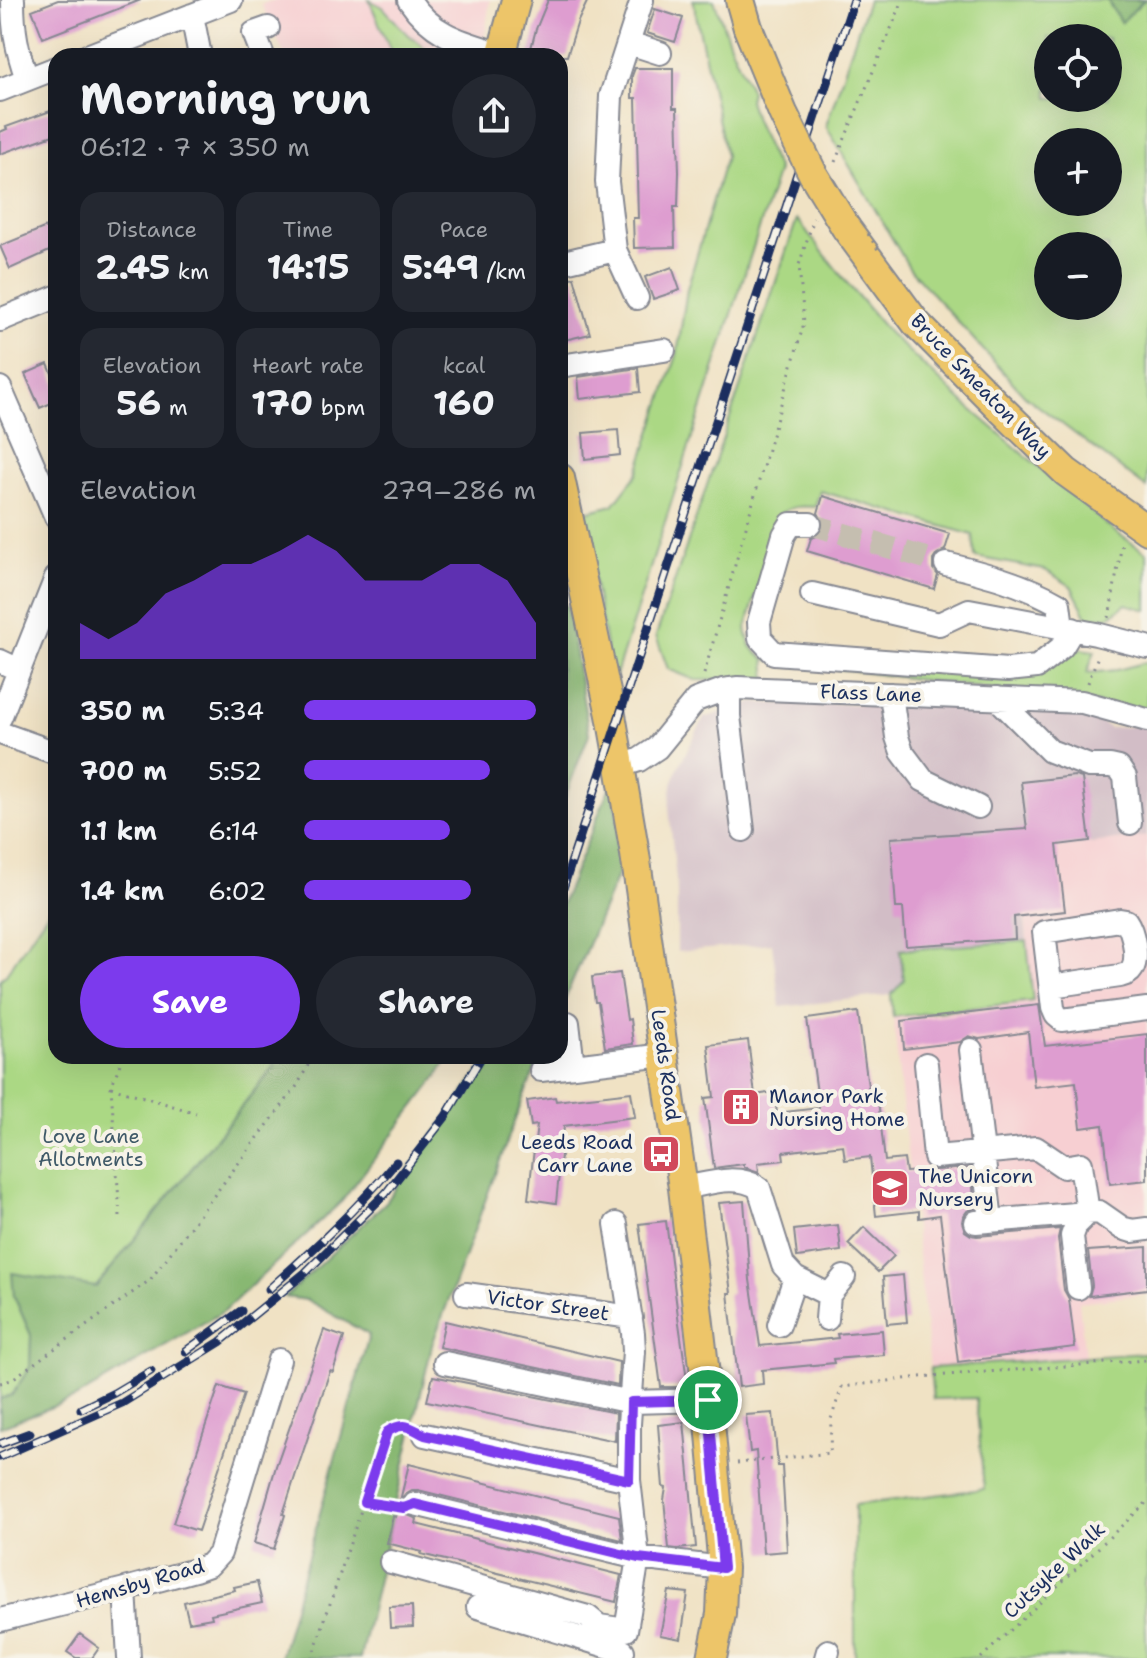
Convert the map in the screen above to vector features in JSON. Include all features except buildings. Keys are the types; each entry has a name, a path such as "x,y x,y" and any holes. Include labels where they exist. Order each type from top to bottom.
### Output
{"main road":[{"path":"503,48 516,0"},
{"name":"Bruce Smeaton Way","path":"740,0 748,28 783,113 807,162 846,228 916,323 1066,472 1147,530"},
{"name":"Leeds Road","path":"568,515 620,766 683,1188 708,1400 723,1568 721,1614 712,1658"}],"street":[{"path":"13,0 13,28 27,79"},
{"path":"107,48 231,0"},
{"path":"409,0 449,38 480,48"},
{"path":"637,298 615,250 607,182 611,96 642,0"},
{"path":"192,15 198,48"},
{"path":"260,48 254,33 268,28"},
{"path":"629,43 660,53"},
{"path":"0,90 48,71"},
{"path":"568,261 615,250"},
{"path":"0,320 48,300"},
{"path":"568,365 664,350"},
{"path":"0,388 48,478"},
{"path":"810,524 791,524 784,535 759,622 760,638 774,653 1008,670 1037,667 1062,647 1068,628 1059,604 1001,578 946,564"},
{"path":"0,718 10,666 48,593"},
{"path":"812,594 939,624 969,610 1068,628 1147,647"},
{"name":"Flass Lane","path":"696,700 738,688 997,698 1082,702 1147,720"},
{"path":"729,689 729,716 743,830"},
{"path":"891,694 902,752 923,780 978,807"},
{"path":"997,698 1050,751 1089,766 1119,768 1125,777 1130,823"},
{"path":"620,766 639,760 657,748 696,700"},
{"path":"0,733 48,750"},
{"path":"1051,986 1053,1008 1062,1020 1147,1009"},
{"path":"568,1023 573,1066"},
{"path":"971,1050 983,1153 983,1222 1099,1212 1122,1228 1132,1231 1147,1229"},
{"path":"541,1070 664,1055"},
{"path":"926,1064 935,1157 1036,1148 1064,1167 1081,1164 1088,1213"},
{"path":"683,1188 729,1180 749,1181 759,1188 783,1265 795,1278 829,1295"},
{"path":"1078,1288 1072,1236 1076,1225 1088,1213"},
{"path":"391,1562 588,1617 599,1626 626,1630 638,1558 629,1480 634,1351 616,1224"},
{"path":"827,1319 829,1295 844,1277"},
{"path":"779,1325 795,1278"},
{"name":"Victor Street","path":"466,1294 631,1317"},
{"name":"Hemsby Road","path":"0,1620 209,1565 220,1553 279,1360"},
{"path":"445,1363 631,1402 708,1400"},
{"path":"425,1435 629,1480"},
{"path":"415,1504 638,1558 723,1568"},
{"path":"125,1589 129,1658"},
{"path":"478,1607 623,1651 621,1658"}],"path":[{"path":"837,159 903,0"},
{"path":"696,700 804,323 799,265 811,226"},
{"path":"120,1064 111,1087 120,1216"},
{"path":"0,1383 11,1380 150,1280 297,1086 309,1064"},
{"path":"111,1087 196,1113"},
{"path":"714,1465 830,1453 831,1419 842,1387 919,1377 1147,1360"},
{"path":"312,1658 387,1432 403,1425 425,1435"},
{"path":"364,1502 404,1508 415,1504"},
{"name":"Cutsyke Walk","path":"981,1658 1147,1502"}],"shaded area":[{"path":"275,0 490,0 483,48 281,48 261,4"},
{"path":"752,703 970,705 988,710 1004,722 1023,707 1083,712 1110,728 1144,725 1147,728 1147,836 1018,852 1027,941 901,950 904,980 891,995 780,1007 772,943 677,952 677,890 669,808 672,785 704,718"},
{"path":"1147,836 1147,1294 1079,1302 1085,1357 930,1368 893,1017 1033,1001 1019,852"}],"green space":[{"path":"369,0 383,7 404,31 425,48 390,48"},
{"path":"693,0 714,0 751,91 749,100 755,120 778,170 613,684 582,513 613,505 637,474 677,355 687,289 726,156"},
{"path":"868,0 1107,0 1121,22 1147,0 1147,488 1025,396 910,269 826,126"},
{"path":"1107,0 1144,0 1121,23"},
{"path":"797,219 889,333 966,405 1114,531 1147,553 1147,610 1126,604 1109,617 1087,617 1071,586 1045,570 975,557 973,535 820,491 815,507 797,507 780,514 746,628 751,646 765,659 767,681 695,680 668,669 656,636"},
{"path":"568,612 589,734 568,789"},
{"path":"1080,649 1095,651 1087,673 1117,670 1147,662 1147,710 765,659 1034,675"},
{"path":"613,779 623,862 568,992 568,889"},
{"name":"Love Lane Allotments","path":"48,912 48,1064 274,1064 96,1287 14,1296 31,1335 30,1367 12,1395 0,1399 0,980"},
{"path":"1027,941 1033,1001 893,1017 891,995 904,980 900,950"},
{"path":"275,1064 445,1064 342,1201 224,1311 75,1398 0,1427 0,1399 12,1395 30,1367 31,1335 14,1296 12,1273 96,1287"},
{"path":"484,1064 538,1064 432,1345 360,1658 280,1658 369,1335 307,1300 285,1297 386,1202"},
{"path":"1145,1353 1147,1576 1144,1583 1147,1658 855,1658 855,1505 984,1489 976,1398 933,1399 930,1368"}],"tunnel":[{"path":"810,524 946,564"}],"railway":[{"path":"568,873 854,0"},
{"path":"0,1457 122,1403 220,1342 305,1273 386,1193 446,1116 477,1064"},
{"path":"269,1289 335,1228 396,1162"},
{"path":"186,1351 241,1311"},
{"path":"81,1409 151,1371"},
{"path":"0,1444 30,1433"}],"place":[{"name":"Manor Park Nursing Home","path":"741,1107"},
{"name":"Leeds Road Carr Lane","path":"661,1154"},
{"name":"The Unicorn Nursery","path":"890,1188"}],"route":[{"path":"708,1400 723,1568 638,1558 415,1504 404,1508 364,1502 387,1432 397,1426 403,1425 425,1435 629,1480 631,1402 708,1400"}]}
